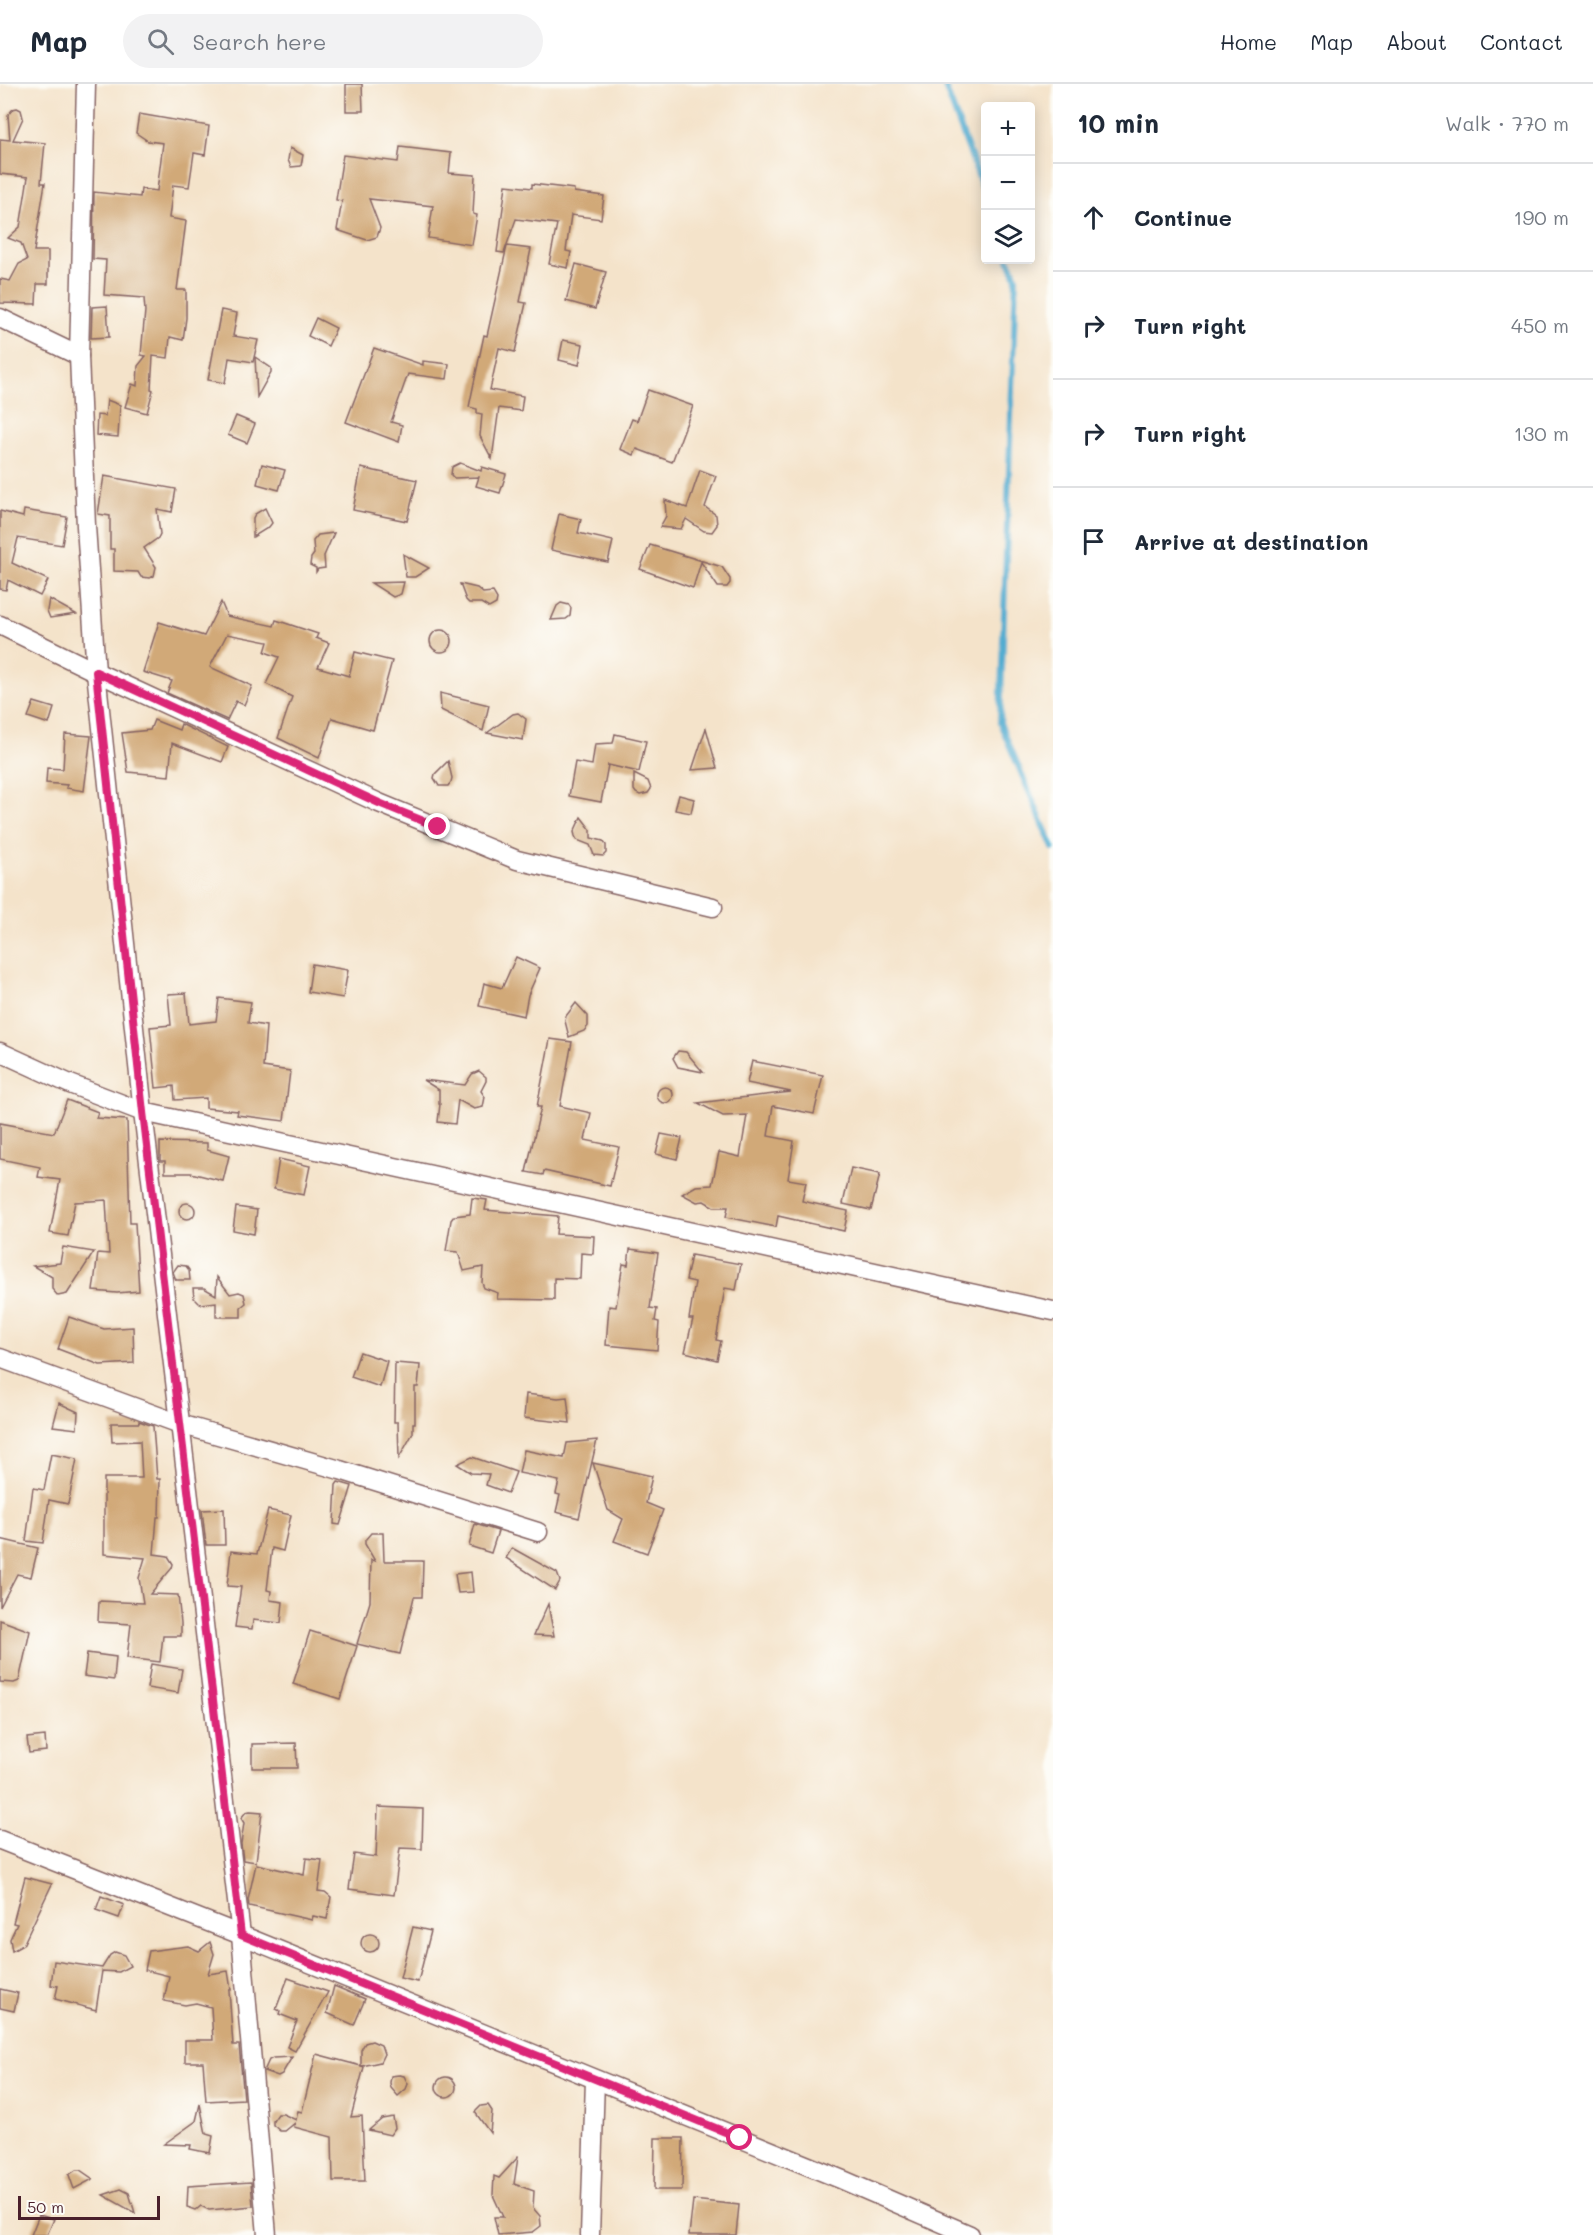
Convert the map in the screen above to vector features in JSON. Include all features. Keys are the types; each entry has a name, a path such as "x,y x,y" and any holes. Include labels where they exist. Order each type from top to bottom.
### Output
{"street":[{"path":"86,84 79,356 86,526 96,672 143,1112 241,1935 267,2235"},
{"path":"0,318 79,356"},
{"path":"0,625 379,803 517,860 713,907"},
{"path":"0,1052 70,1084 143,1112 1053,1311"},
{"path":"0,1358 180,1424 340,1470 538,1532"},
{"path":"0,1840 241,1935 833,2176 970,2235"},
{"path":"590,2235 595,2080"}],"building":[{"path":"346,84 362,84 363,111 346,111"},
{"path":"17,108 21,110 23,118 13,140 45,143 41,183 45,183 34,251 48,251 48,284 37,284 36,304 0,303 0,279 10,281 19,264 27,260 21,243 8,238 20,227 28,177 0,174 0,139 10,140 8,115"},
{"path":"139,114 209,126 205,155 194,153 189,187 173,185 169,218 186,221 177,290 186,290 186,318 183,340 170,337 168,358 153,356 151,389 153,390 147,413 125,407 132,384 137,386 138,366 146,356 141,355 144,298 104,295 106,260 93,259 94,192 140,197 141,189 157,191 163,143 148,141 136,133"},
{"path":"400,147 451,153 449,173 475,175 473,214 477,215 472,245 428,238 433,206 369,199 380,228 377,237 367,240 337,230 342,201 336,200 343,155 398,162"},
{"path":"290,148 303,155 301,166 291,167 288,160"},
{"path":"532,184 574,189 574,192 604,196 601,219 571,215 566,251 571,252 568,268 549,264 557,224 516,219 504,253 497,252 506,185 532,188"},
{"path":"507,246 531,249 520,302 526,303 515,352 499,348 490,390 523,396 521,411 499,408 492,459 480,436 482,414 477,413 477,409 469,407 484,335 487,336"},
{"path":"576,264 606,272 595,309 566,301"},
{"path":"107,306 109,337 91,338 92,307"},
{"path":"221,310 237,313 233,336 258,340 253,362 229,358 225,383 208,380"},
{"path":"316,318 336,328 328,346 308,336"},
{"path":"563,340 583,344 579,365 559,360"},
{"path":"374,348 423,365 423,361 449,364 447,379 408,374 391,422 402,425 399,442 346,422"},
{"path":"255,357 271,368 257,397"},
{"path":"648,390 693,406 672,462 637,449 634,455 620,449 632,419 637,421"},
{"path":"107,400 120,405 118,437 96,435 97,415 105,416"},
{"path":"236,416 255,424 247,443 228,435"},
{"path":"460,463 481,471 482,467 506,474 500,493 476,486 479,477 454,478 451,475 452,467"},
{"path":"262,464 285,470 279,490 257,484"},
{"path":"361,468 417,480 407,521 353,510"},
{"path":"700,470 716,476 705,507 716,515 717,525 712,532 704,531 686,519 681,529 660,527 666,516 665,500 687,508"},
{"path":"104,476 176,489 172,512 157,509 160,534 158,538 144,548 156,567 154,576 150,578 141,577 138,572 114,571 114,549 110,549 110,516 98,514"},
{"path":"265,508 272,523 253,537 253,518"},
{"path":"24,510 67,517 62,545 18,538 12,563 48,580 40,596 8,580 6,590 0,589 0,511 23,517"},
{"path":"559,514 581,519 578,533 613,541 608,562 551,550"},
{"path":"334,533 324,556 325,568 318,569 316,572 316,568 310,565 314,554 313,541 318,535"},
{"path":"650,545 722,567 730,583 727,587 718,587 701,562 693,588 640,569"},
{"path":"403,554 429,568 415,577 406,577"},
{"path":"404,582 401,594 393,597 371,583"},
{"path":"460,584 477,588 483,593 493,592 497,599 496,604 489,608 481,603 469,603"},
{"path":"49,599 76,614 50,618 47,611"},
{"path":"221,602 227,616 274,626 276,620 318,634 316,638 329,643 318,667 349,676 355,652 392,661 373,730 332,718 319,758 278,738 292,697 266,684 279,657 265,652 268,642 227,634 210,667 252,686 244,705 236,701 227,720 167,693 172,681 143,672 159,622 204,636"},
{"path":"561,603 569,605 570,616 566,619 551,620 557,606"},
{"path":"441,630 449,633 452,641 449,649 441,652 433,649 430,641 433,633"},
{"path":"440,693 489,705 483,731 441,710"},
{"path":"34,702 54,708 49,724 28,717"},
{"path":"518,713 526,719 523,740 487,733 513,714"},
{"path":"154,720 179,730 181,724 228,747 222,762 172,743 169,776 128,772 122,733 150,730"},
{"path":"706,728 717,768 692,770"},
{"path":"65,734 91,736 84,791 66,788 67,785 46,783 47,768 63,769"},
{"path":"615,734 646,741 639,772 608,765 601,802 569,796 575,762 592,765 595,744 613,743"},
{"path":"448,761 451,782 448,786 439,786 434,778 435,774"},
{"path":"634,774 648,781 651,789 648,793 640,795 636,793"},
{"path":"679,795 694,799 691,813 675,810"},
{"path":"581,817 591,830 591,838 603,841 606,845 606,853 603,856 594,855 590,845 577,840 574,832"},
{"path":"516,957 540,968 528,995 524,1016 479,1006 484,983 502,988"},
{"path":"312,964 348,970 343,998 308,992"},
{"path":"186,993 189,1024 216,1021 219,998 251,1002 248,1023 266,1026 263,1067 290,1071 284,1121 237,1115 238,1111 206,1108 206,1098 175,1100 174,1086 156,1088 150,1027 171,1025 168,994"},
{"path":"576,1003 588,1016 588,1026 584,1031 569,1037 566,1016"},
{"path":"550,1039 572,1042 560,1106 591,1113 585,1140 619,1147 610,1186 544,1171 543,1175 526,1172 541,1107 537,1107"},
{"path":"678,1051 686,1052 703,1072 678,1067 673,1058"},
{"path":"752,1061 823,1075 814,1114 773,1106 768,1136 794,1141 788,1179 806,1182 802,1201 848,1211 844,1231 778,1216 776,1227 726,1217 728,1207 714,1207 682,1194 696,1186 712,1185 719,1152 740,1157 747,1115 723,1116 698,1103 791,1092 747,1083"},
{"path":"479,1071 486,1077 481,1091 485,1097 483,1107 474,1109 458,1100 455,1124 438,1122 439,1090 423,1080 465,1085 472,1074"},
{"path":"662,1087 668,1087 673,1095 671,1101 662,1103 657,1098 657,1092"},
{"path":"67,1100 98,1112 96,1118 127,1120 130,1223 135,1223 139,1291 117,1293 93,1291 98,1253 109,1254 106,1200 75,1202 68,1236 50,1233 60,1180 38,1177 40,1167 0,1159 0,1123 54,1133"},
{"path":"661,1134 682,1138 677,1159 656,1154"},
{"path":"160,1142 207,1143 207,1150 229,1156 223,1181 191,1173 165,1173 165,1161 160,1161"},
{"path":"279,1159 310,1166 304,1195 274,1189"},
{"path":"851,1168 880,1174 871,1210 843,1204"},
{"path":"472,1198 487,1200 485,1210 558,1216 556,1234 594,1236 593,1254 581,1253 580,1279 554,1278 554,1300 497,1299 498,1293 484,1288 483,1267 464,1271 458,1252 446,1251 451,1220 454,1216 470,1214"},
{"path":"184,1203 190,1203 195,1211 193,1217 184,1219 179,1214 179,1208"},
{"path":"236,1207 257,1210 254,1234 233,1230"},
{"path":"63,1247 94,1252 67,1294 58,1296 52,1289 52,1277 33,1266 60,1263"},
{"path":"630,1249 658,1253 650,1308 657,1309 655,1321 659,1322 657,1350 606,1345 609,1306 616,1307 623,1264 628,1265"},
{"path":"691,1255 741,1264 736,1290 725,1288 716,1340 721,1341 717,1360 685,1352 693,1319 689,1319 695,1282 686,1280"},
{"path":"178,1265 186,1266 190,1280 176,1280 173,1272"},
{"path":"217,1277 230,1294 239,1292 244,1294 246,1303 241,1307 241,1317 216,1317 216,1302 200,1304 194,1298 193,1288 204,1288 216,1295"},
{"path":"69,1317 104,1329 133,1327 134,1363 100,1365 58,1349"},
{"path":"360,1352 387,1361 380,1387 351,1377"},
{"path":"395,1363 420,1365 418,1387 415,1387 413,1433 399,1458 398,1422 394,1422"},
{"path":"526,1394 567,1397 570,1423 524,1418"},
{"path":"59,1403 78,1412 77,1429 53,1426"},
{"path":"139,1421 153,1426 157,1479 160,1479 159,1517 157,1517 154,1554 168,1556 173,1564 150,1594 178,1595 181,1623 181,1636 163,1636 160,1662 127,1658 131,1624 98,1622 99,1601 143,1603 139,1578 145,1558 104,1554 104,1478 142,1478 140,1441 112,1442 111,1423 139,1423"},
{"path":"597,1440 579,1518 556,1512 560,1495 556,1494 559,1481 519,1473 524,1450 564,1458 567,1443"},
{"path":"51,1454 77,1459 68,1504 49,1500 43,1543 26,1541 33,1488 44,1490"},
{"path":"472,1457 516,1472 508,1493 486,1485 489,1474 471,1473 457,1464"},
{"path":"593,1463 652,1476 646,1503 663,1510 647,1553 614,1541 623,1519 608,1510"},
{"path":"338,1482 352,1486 340,1525 334,1524"},
{"path":"224,1509 225,1545 206,1545 202,1510"},
{"path":"268,1510 291,1515 283,1551 272,1548 267,1590 271,1591 270,1600 283,1602 281,1623 253,1620 252,1629 235,1627 241,1587 227,1586 231,1551 257,1554"},
{"path":"475,1524 498,1531 491,1553 469,1546"},
{"path":"371,1533 383,1533 384,1561 423,1561 422,1597 414,1597 400,1654 357,1644 370,1602 371,1560 375,1561 365,1540"},
{"path":"0,1539 38,1548 31,1577 17,1574 0,1607"},
{"path":"512,1548 557,1573 560,1581 555,1590 506,1558"},
{"path":"471,1572 473,1592 458,1593 455,1574"},
{"path":"548,1604 554,1636 534,1635"},
{"path":"0,1620 30,1631 19,1681 14,1683 0,1682"},
{"path":"310,1631 357,1646 340,1699 293,1684"},
{"path":"87,1653 116,1657 114,1680 84,1676"},
{"path":"151,1664 182,1669 178,1693 147,1688"},
{"path":"45,1736 46,1751 29,1753 27,1738"},
{"path":"296,1743 297,1768 252,1768 252,1744"},
{"path":"378,1807 423,1809 422,1849 400,1848 394,1895 349,1889 354,1854 376,1857"},
{"path":"250,1811 262,1812 256,1862 243,1860 241,1844 244,1823 241,1818"},
{"path":"306,1858 322,1860 318,1891 325,1892 331,1897 327,1919 313,1916 312,1920 249,1906 248,1900 256,1864 304,1875"},
{"path":"25,1877 52,1884 23,1945 12,1951 10,1939 17,1924 13,1923"},
{"path":"101,1896 124,1905 119,1918 96,1910"},
{"path":"413,1927 431,1931 418,1982 400,1978"},
{"path":"370,1934 376,1937 379,1943 376,1949 370,1952 364,1949 361,1943 364,1937"},
{"path":"210,1942 214,1954 208,1974 228,1971 233,2045 239,2045 244,2099 206,2101 203,2062 185,2062 185,2040 213,2040 211,2007 196,2003 185,2005 164,2001 169,1976 145,1970 149,1951 188,1946 199,1951"},
{"path":"115,1952 124,1955 130,1966 119,1972 102,1971 96,2010 55,1999 58,1986 51,1985 54,1961 102,1968 110,1955"},
{"path":"288,1978 328,1992 295,2051 287,2047 297,2021 279,2014 280,2011 276,2009"},
{"path":"334,1986 365,1999 354,2025 327,2013"},
{"path":"0,1989 18,1993 14,2011 0,2008"},
{"path":"372,2041 381,2045 384,2054 380,2062 362,2066 364,2067 351,2117 362,2116 365,2181 333,2181 332,2137 294,2127 295,2123 285,2131 280,2131 273,2125 273,2121 278,2114 296,2120 298,2111 302,2112 316,2054 361,2066 361,2050 365,2043"},
{"path":"292,2057 282,2074 278,2076 264,2071 269,2060 273,2058"},
{"path":"391,2076 404,2076 408,2084 398,2096 390,2083"},
{"path":"446,2077 453,2080 456,2087 453,2094 446,2097 439,2094 436,2087 439,2080"},
{"path":"200,2104 206,2134 213,2136 210,2153 190,2149 191,2145 164,2144 196,2121"},
{"path":"488,2105 492,2111 490,2133 475,2112 481,2106"},
{"path":"393,2117 395,2128 390,2135 369,2130 382,2119"},
{"path":"655,2138 683,2138 682,2190 654,2190"},
{"path":"518,2157 514,2184 534,2191 533,2208 540,2216 541,2226 533,2232 498,2235 494,2217 503,2217 493,2195 494,2176 499,2178"},
{"path":"80,2170 93,2179 74,2189 69,2175"},
{"path":"251,2182 253,2206 209,2210 201,2206 196,2210 187,2207 188,2186"},
{"path":"121,2189 129,2193 135,2213 103,2195"},
{"path":"693,2200 739,2205 736,2235 689,2235"},
{"path":"39,2215 54,2219 47,2235 31,2235"}],"waterway":[{"path":"944,84 981,183"},
{"path":"1011,264 1016,277 1000,723 1053,848"}],"route":[{"path":"438,827 379,803 96,672 143,1112 241,1935 740,2138"}]}
